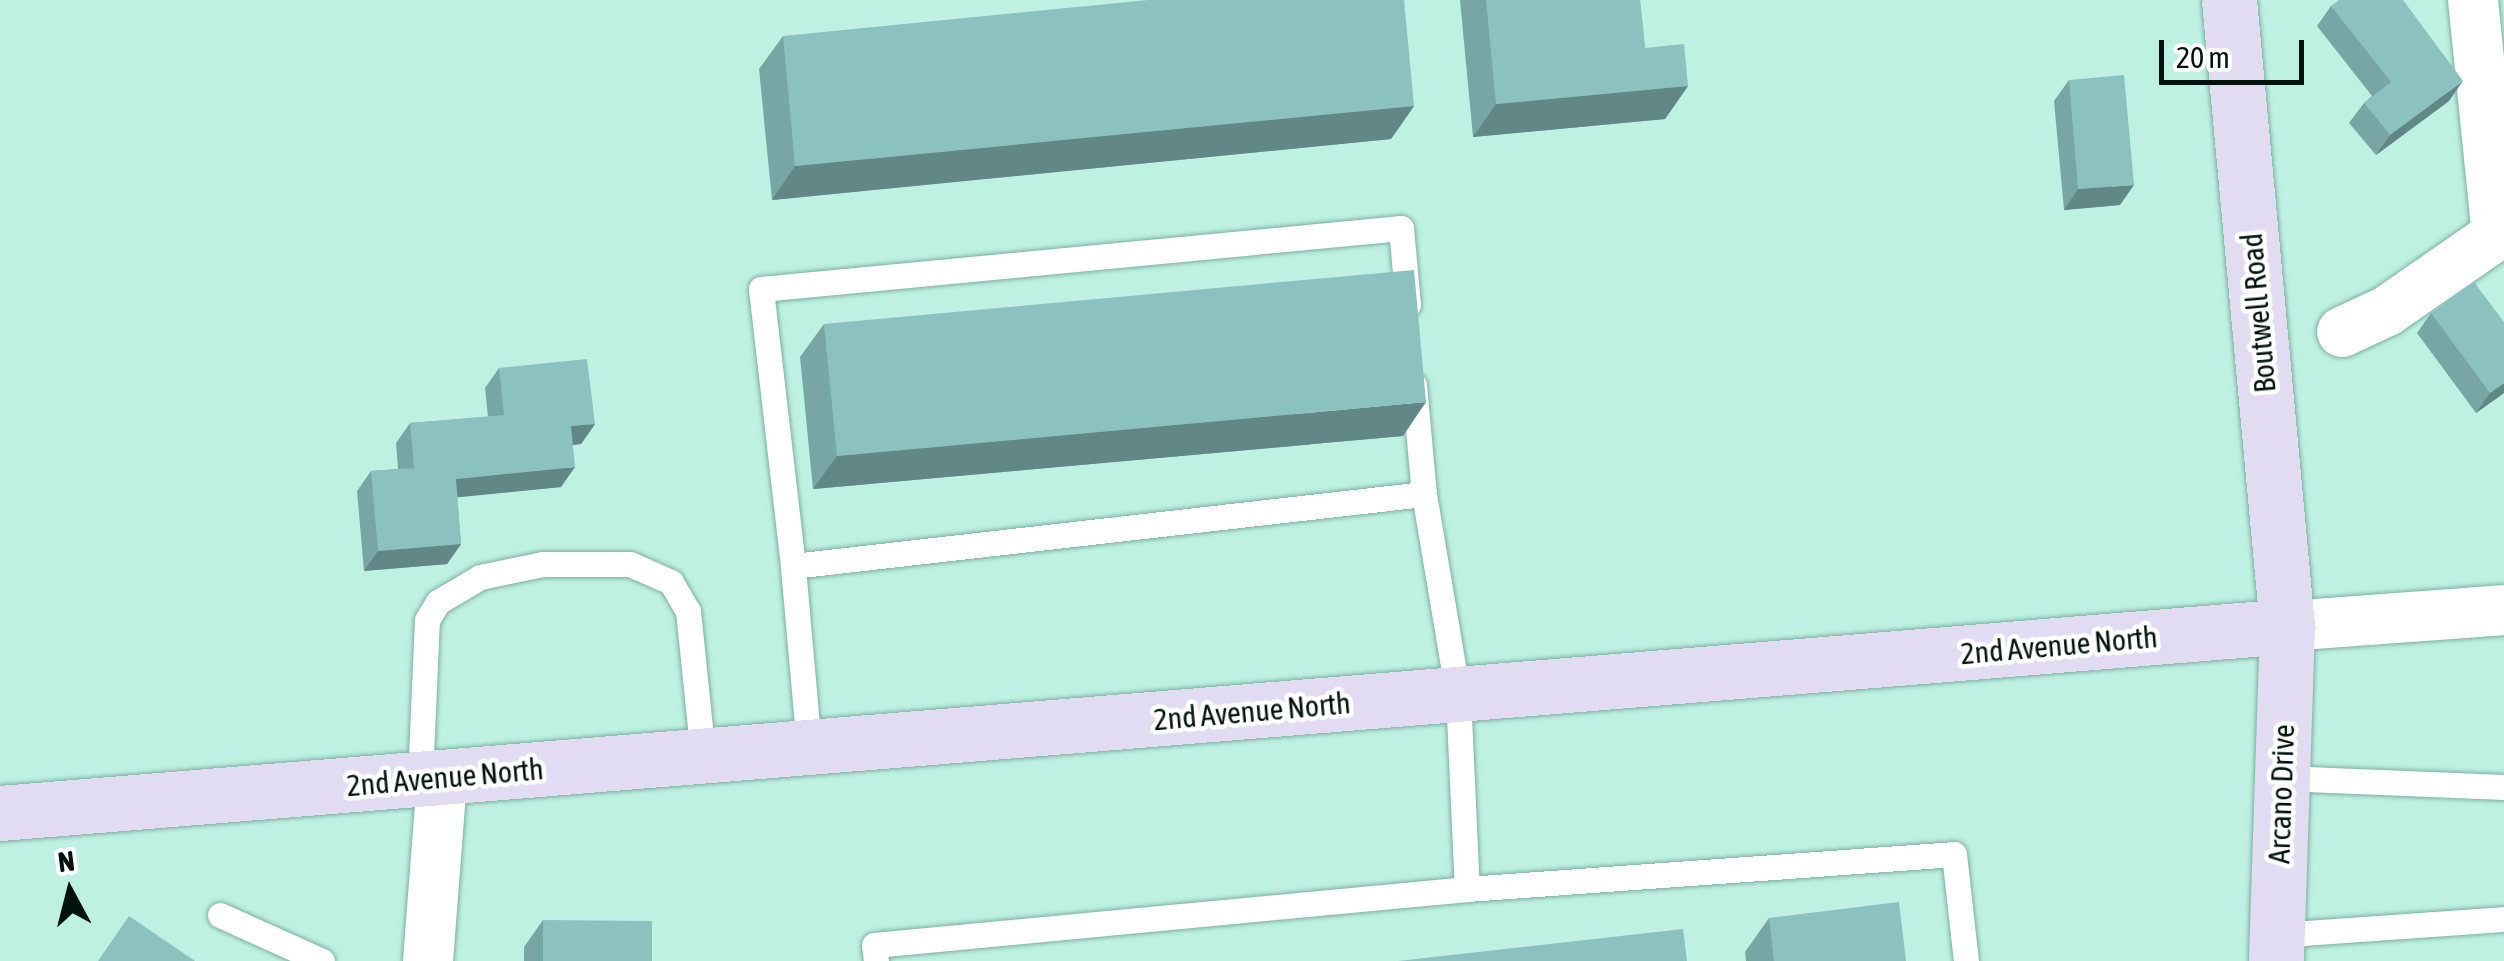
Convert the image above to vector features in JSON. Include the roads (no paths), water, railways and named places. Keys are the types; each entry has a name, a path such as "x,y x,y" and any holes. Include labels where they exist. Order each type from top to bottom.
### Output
{"street":[{"name":"Boutwell Road","path":"2229,0 2287,626"},
{"path":"2342,332 2387,310 2500,233 2473,0"},
{"name":"2nd Avenue North","path":"0,813 2504,610"},
{"name":"Arcano Drive","path":"2276,948 2287,626"},
{"path":"428,961 431,778"}],"lane":[{"path":"809,747 761,288 1401,228 1409,323"},
{"path":"1412,361 1424,494 1458,694 1467,889"},
{"path":"793,566 1424,494"},
{"path":"431,778 428,620 438,602 480,577 543,564 630,564 671,582 688,611 703,756"},
{"path":"2282,778 2504,787"},
{"path":"876,961 874,945 1467,889 1954,854 1966,961"},
{"path":"220,915 322,961"},
{"path":"2276,948 2504,919"}]}
